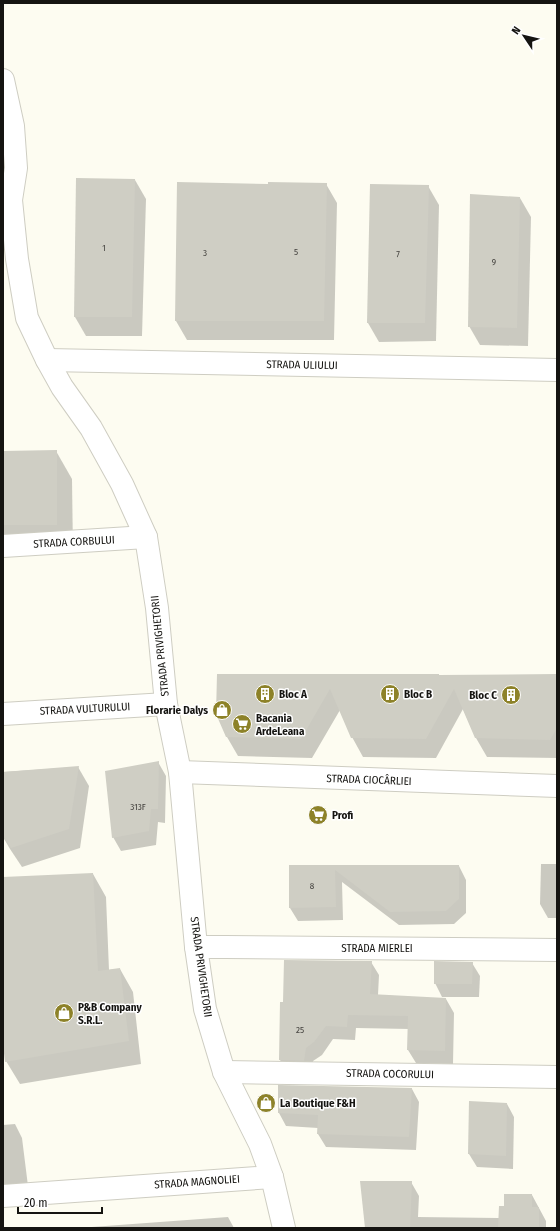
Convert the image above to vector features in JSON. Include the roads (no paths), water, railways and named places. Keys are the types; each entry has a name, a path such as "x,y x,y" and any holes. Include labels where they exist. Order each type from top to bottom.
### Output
{"street":[{"name":"STRADA PRIVIGHETORII","path":"3,80 13,126 16,168 11,200 17,259 27,318 62,387 91,428 122,484 146,538 157,608 166,704 180,772 196,947 206,1009 224,1072 260,1144 272,1177 284,1228"},
{"name":"STRADA ULIULUI","path":"47,360 557,370"},
{"name":"STRADA CORBULUI","path":"3,546 146,538"},
{"name":"STRADA VULTURULUI","path":"3,714 166,704"},
{"name":"STRADA CIOCÂRLIEI","path":"180,772 557,786"},
{"name":"STRADA MIERLEI","path":"196,947 557,950"},
{"name":"STRADA COCORULUI","path":"224,1072 557,1077"},
{"name":"STRADA MAGNOLIEI","path":"3,1196 272,1177"}],"place":[{"name":"Bloc A","path":"265,694"},
{"name":"Bloc B","path":"390,694"},
{"name":"Bloc C","path":"511,695"},
{"name":"Florarie Dalys","path":"222,710"},
{"name":"Bacania ArdeLeana","path":"242,724"},
{"name":"Profi","path":"318,815"},
{"name":"P&B Company S.R.L.","path":"64,1013"},
{"name":"La Boutique F&H","path":"266,1103"}]}
